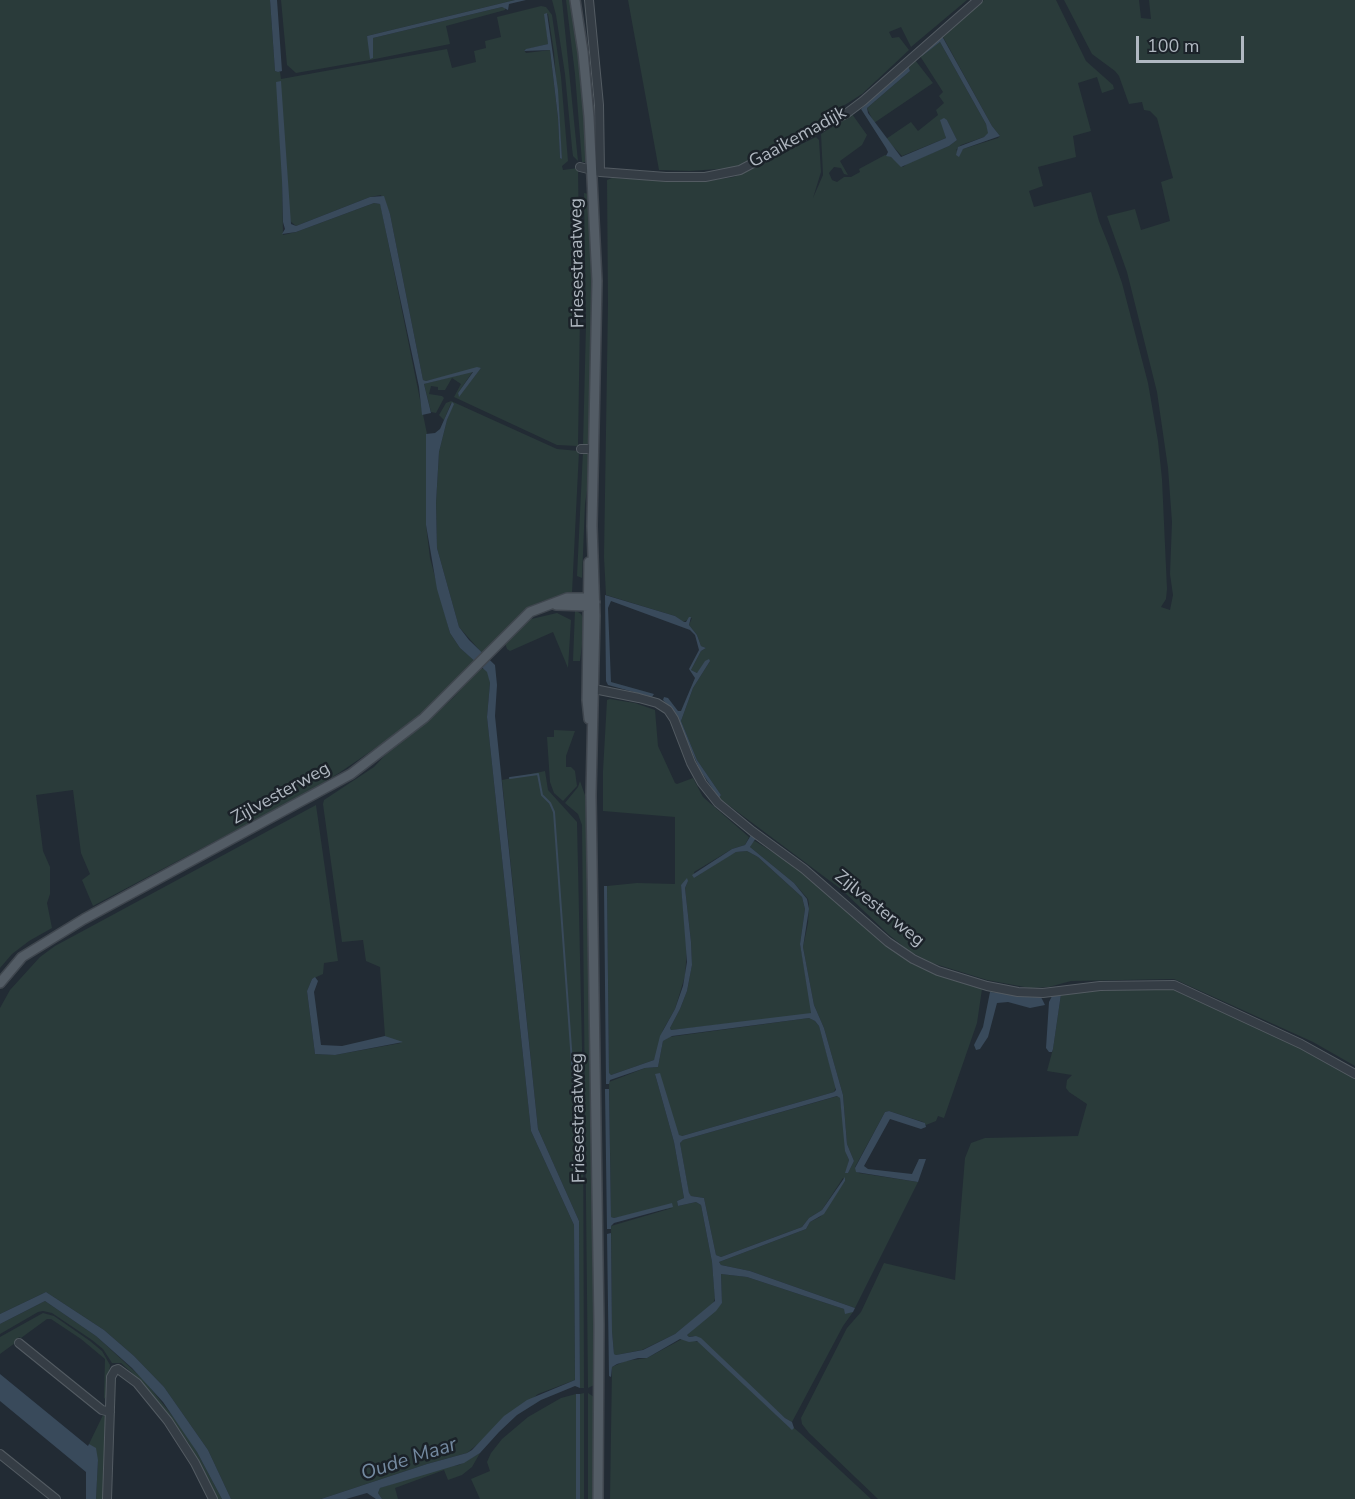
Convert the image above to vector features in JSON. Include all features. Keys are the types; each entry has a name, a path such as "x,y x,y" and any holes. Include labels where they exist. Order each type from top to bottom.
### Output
{"main road":[{"name":"Friesestraatweg","path":"575,0 596,171 597,281 590,688 598,1499"},
{"name":"Zijlvesterweg","path":"1,980 22,957 84,920 351,774 424,718 525,615 550,604 590,602"}],"street":[{"name":"Friesestraatweg","path":"589,0 599,105 596,171"},
{"name":"Gaaikemadijk","path":"580,167 596,171 666,177 705,177 740,170 847,113 978,0"},
{"path":"581,449 594,449"},
{"name":"Zijlvesterweg","path":"590,688 657,703 668,710 674,719 691,763 702,783 718,803 804,869 888,942 925,965 987,986 1033,994 1092,986 1174,985 1301,1044 1355,1074"},
{"path":"19,1343 102,1410 110,1412"},
{"path":"108,1499 111,1377 115,1370 122,1370 164,1415 195,1462 213,1499"},
{"path":"0,1454 56,1499"}],"shaded area":[{"path":"0,0 270,0 275,71 280,72 281,79 447,49 452,68 476,62 474,51 486,48 485,41 501,37 497,17 541,6 546,7 552,15 561,77 568,161 562,166 563,170 578,168 580,314 578,446 557,445 454,397 461,384 452,378 445,390 438,390 438,387 431,386 429,394 444,398 436,413 431,412 424,384 473,371 458,393 459,396 481,368 423,380 390,214 381,195 370,197 296,226 290,221 282,181 283,235 374,203 380,204 427,434 426,525 430,558 450,633 460,648 475,661 418,719 339,773 317,787 93,906 82,880 90,874 81,853 73,790 36,795 43,851 50,867 50,894 47,903 52,928 12,954 0,968","holes":["545,14 548,14 554,52 562,159 550,50 526,53 524,50 548,44"]},
{"path":"281,0 515,0 367,36 373,58 373,38 505,8 505,10 446,26 450,44 296,73 287,65"},
{"path":"552,0 562,0 578,161 573,156 565,74"},
{"path":"566,0 571,0 578,41 588,160 585,162 582,162"},
{"path":"628,0 967,0 911,47 901,27 889,32 892,38 899,37 909,50 862,94 848,103 750,161 732,168 690,171 659,170"},
{"path":"984,0 1056,0 1086,61 1113,85 1114,89 1102,93 1097,77 1078,83 1091,131 1073,136 1076,157 1038,167 1043,186 1029,191 1034,207 1091,192 1122,283 1148,383 1158,441 1167,589 1166,599 1161,607 1170,610 1173,595 1170,574 1172,522 1168,468 1157,392 1127,272 1107,216 1135,209 1141,230 1170,221 1161,182 1173,178 1157,118 1150,111 1144,110 1142,102 1129,104 1119,76 1092,54 1064,0 1139,0 1141,18 1151,19 1149,0 1355,0 1355,1066 1313,1042 1174,979 1071,981 1049,987 1030,988 987,980 932,963 909,951 842,890 719,798 721,795 697,760 681,721 693,688 710,661 697,673 691,670 701,651 706,648 701,646 697,635 689,625 692,618 683,622 675,616 606,595 604,557 608,304 607,180 612,178 700,182 734,177 816,137 819,140 821,172 813,198 823,175 821,134 852,114 867,135 862,145 840,161 848,175 844,174 841,168 834,167 829,173 832,180 837,182 844,177 851,177 860,172 859,169 885,155 903,167 957,140 947,120 941,119 946,138 902,156 886,139 911,122 918,131 938,115 936,110 944,103 939,96 943,92 920,56 940,42 989,133 961,145 956,150 960,152 998,138 1000,136 992,126 943,37"},
{"path":"915,60 933,83 874,123 867,108 910,71 908,65"},
{"path":"584,193 589,194 592,248 590,442 586,445 583,445 586,325"},
{"path":"451,401 557,449 579,451 572,593 540,602 529,608 482,653 459,627 437,548 436,503 439,452 453,404 451,403 444,420 439,415 446,403"},
{"path":"583,451 589,454 589,477 585,504 582,578 577,576"},
{"path":"575,610 585,621 580,661 573,661"},
{"path":"557,613 571,620 568,668 553,632 510,651 507,649 505,643 527,620"},
{"path":"479,669 488,672 490,683 487,717 531,1131 574,1225 575,1380 538,1394 467,1453 321,1499 231,1499 208,1450 164,1387 134,1356 104,1330 46,1292 0,1314 0,1008 10,990 40,957 55,946 316,805 338,961 324,963 323,974 312,979 307,991 315,1054 335,1055 401,1043 385,1036 380,967 366,961 363,940 342,942 323,804 324,800 374,767 388,752 424,724 453,698"},
{"path":"607,700 635,703 655,710 658,746 675,783 693,778 703,797 749,837 745,845 732,849 694,872 694,878 730,855 747,851 758,857 802,897 805,909 800,944 812,1011 809,1015 671,1030 687,991 692,965 685,888 688,881 681,885 687,949 685,976 675,1009 663,1030 656,1057 654,1060 611,1075 609,1074 607,886 637,883 675,884 675,817 603,811"},
{"path":"554,730 575,731 566,756 566,767 571,767 575,771 577,786 563,801 554,793 550,782 547,737 554,737"},
{"path":"545,771 548,790 577,822 583,1093 584,1388 580,1388 579,1221 538,1129 502,780"},
{"path":"580,781 588,804 591,985 594,1385 588,1388 582,825 578,814 565,803"},
{"path":"755,841 801,870 884,944 912,964 982,989 977,1023 944,1118 938,1116 936,1121 926,1125 889,1111 885,1112 855,1167 859,1173 918,1182 855,1308 750,1271 721,1265 719,1262 806,1229 810,1222 820,1217 845,1181 843,1178 822,1210 809,1218 802,1227 721,1257 716,1255 704,1198 689,1194 680,1143 683,1140 838,1096 849,1160 848,1173 854,1161 847,1144 843,1095 824,1028 814,1005 803,947 808,923 808,899 794,883 750,847"},
{"path":"1177,989 1294,1044 1355,1078 1355,1499 878,1499 809,1433 802,1424 801,1418 847,1328 861,1312 884,1263 955,1280 965,1158 971,1143 985,1138 1078,1136 1087,1104 1066,1088 1067,1080 1072,1075 1047,1071 1053,1049 1061,994 1078,991"},
{"path":"809,1018 819,1026 836,1087 834,1092 679,1136 655,1074 674,1142 684,1198 677,1201 678,1206 696,1202 701,1205 712,1262 715,1298 713,1304 675,1334 642,1350 614,1354 611,1226 672,1208 611,1217 609,1082 645,1068 658,1067 663,1041 669,1037"},
{"path":"721,1274 747,1277 844,1309 847,1312 853,1312 843,1326 792,1422 693,1336 687,1335 722,1303"},
{"path":"45,1301 96,1336 144,1380 183,1429 222,1499 217,1499 189,1444 162,1406 131,1372 121,1363 112,1363 103,1349 92,1340 52,1313 43,1311 0,1334 0,1324"},
{"path":"43,1313 54,1316 102,1351 110,1365 107,1395 104,1399 105,1359 51,1319 47,1319 21,1338 19,1337 15,1343 0,1354 0,1337"},
{"path":"682,1339 700,1342 790,1428 800,1433 871,1499 610,1499 612,1367 625,1361 647,1358"},
{"path":"584,1393 584,1499 580,1499 580,1394"},
{"path":"588,1393 594,1397 594,1499 588,1499"},
{"path":"576,1394 576,1499 480,1499 471,1479 490,1471 487,1462 502,1439 528,1417 561,1398"},
{"path":"103,1415 106,1417 105,1499 96,1499 98,1460 89,1444"},
{"path":"480,1453 472,1467 462,1475 448,1480 444,1470 395,1488 398,1499 382,1499 378,1493 380,1488 439,1468 459,1465"}],"water":[{"path":"270,0 277,0 282,71 278,72 275,71"},
{"path":"515,0 526,0 509,4 508,10 502,7 373,38 373,58 370,59 367,36"},
{"path":"547,13 558,90 562,159 560,158 550,50 524,51 548,44 544,14"},
{"path":"942,36 992,126 1000,136 963,149 959,157 956,155 958,147 984,137 988,133 986,124 940,42 919,56"},
{"path":"908,65 910,71 867,108 868,113 901,157 946,138 940,120 944,118 957,140 949,146 901,167 891,157 886,156 888,152 886,148 861,109"},
{"path":"281,81 291,224 296,226 370,197 384,196 390,214 423,380 481,368 459,397 458,393 473,372 424,384 431,413 422,415 419,387 380,204 374,203 296,232 282,234 285,229 276,82"},
{"path":"452,402 454,404 447,420 439,452 436,503 437,548 459,627 495,665 497,685 495,716 538,1129 579,1221 580,1388 575,1386 541,1400 517,1415 480,1453 464,1463 380,1488 378,1493 382,1499 376,1499 367,1493 346,1499 321,1499 467,1453 504,1416 527,1400 575,1380 574,1225 531,1131 487,717 490,683 487,672 460,648 450,633 437,589 426,525 426,434 435,433 440,429"},
{"path":"605,595 675,616 684,622 691,617 689,625 697,635 701,646 706,648 701,651 691,670 697,673 705,661 709,659 710,661 693,688 681,721 697,760 721,795 719,798 700,770 674,712 663,700 664,697 668,698 678,711 681,711 695,678 689,669 699,650 695,635 690,630 611,601 608,608 611,682 654,694 652,697 608,685 606,681"},
{"path":"751,835 756,838 750,847 794,883 807,899 809,909 803,947 814,1005 824,1028 843,1095 847,1144 854,1161 848,1173 845,1173 849,1160 845,1151 840,1098 837,1096 683,1140 680,1143 689,1193 691,1196 704,1198 716,1255 721,1257 802,1227 809,1218 822,1210 845,1177 845,1181 824,1214 810,1222 806,1229 719,1262 721,1265 750,1271 855,1308 853,1312 845,1314 844,1309 747,1277 721,1274 722,1303 716,1311 687,1335 701,1338 785,1418 792,1422 794,1428 792,1430 697,1341 689,1342 680,1339 647,1358 617,1364 612,1367 611,1377 609,1376 607,1234 611,1233 614,1354 643,1350 675,1334 715,1301 712,1262 701,1205 696,1202 678,1206 677,1201 684,1198 674,1142 655,1074 660,1073 679,1135 682,1136 836,1090 819,1026 809,1018 672,1036 663,1041 658,1067 645,1068 610,1080 609,1084 606,1084 604,886 607,886 609,1073 611,1075 654,1060 660,1036 675,1009 683,986 687,962 681,885 687,878 685,888 692,965 687,991 671,1030 811,1013 800,944 805,909 802,897 758,857 747,851 736,852 694,878 692,875 732,849 745,845"},
{"path":"315,977 318,981 314,992 321,1045 342,1046 385,1036 403,1042 335,1055 315,1054 307,991"},
{"path":"990,992 1041,997 1045,1005 1030,1008 1008,1002 997,1003 988,1037 980,1049 976,1050 974,1045 983,1027"},
{"path":"1061,994 1053,1049 1049,1052 1046,1048 1049,1002 1052,996"},
{"path":"605,1089 609,1089 611,1217 672,1203 673,1207 614,1223 611,1229 607,1229"},
{"path":"889,1111 925,1123 926,1127 921,1129 890,1119 864,1166 868,1169 912,1174 919,1159 926,1159 918,1182 856,1172 855,1168 885,1112"},
{"path":"46,1292 104,1330 134,1356 164,1387 208,1450 231,1499 222,1499 197,1452 163,1402 132,1368 96,1336 45,1301 0,1324 0,1314"},
{"path":"0,1374 88,1446 89,1444 96,1448 98,1460 96,1499 86,1499 86,1472 0,1401"},
{"path":"576,1394 580,1394 580,1499 576,1499"}],"waterway":[{"path":"510,778 538,774 542,795 550,803 554,812 574,1090"}],"water label":[{"name":"Oude Maar","path":"409,1460"}]}
